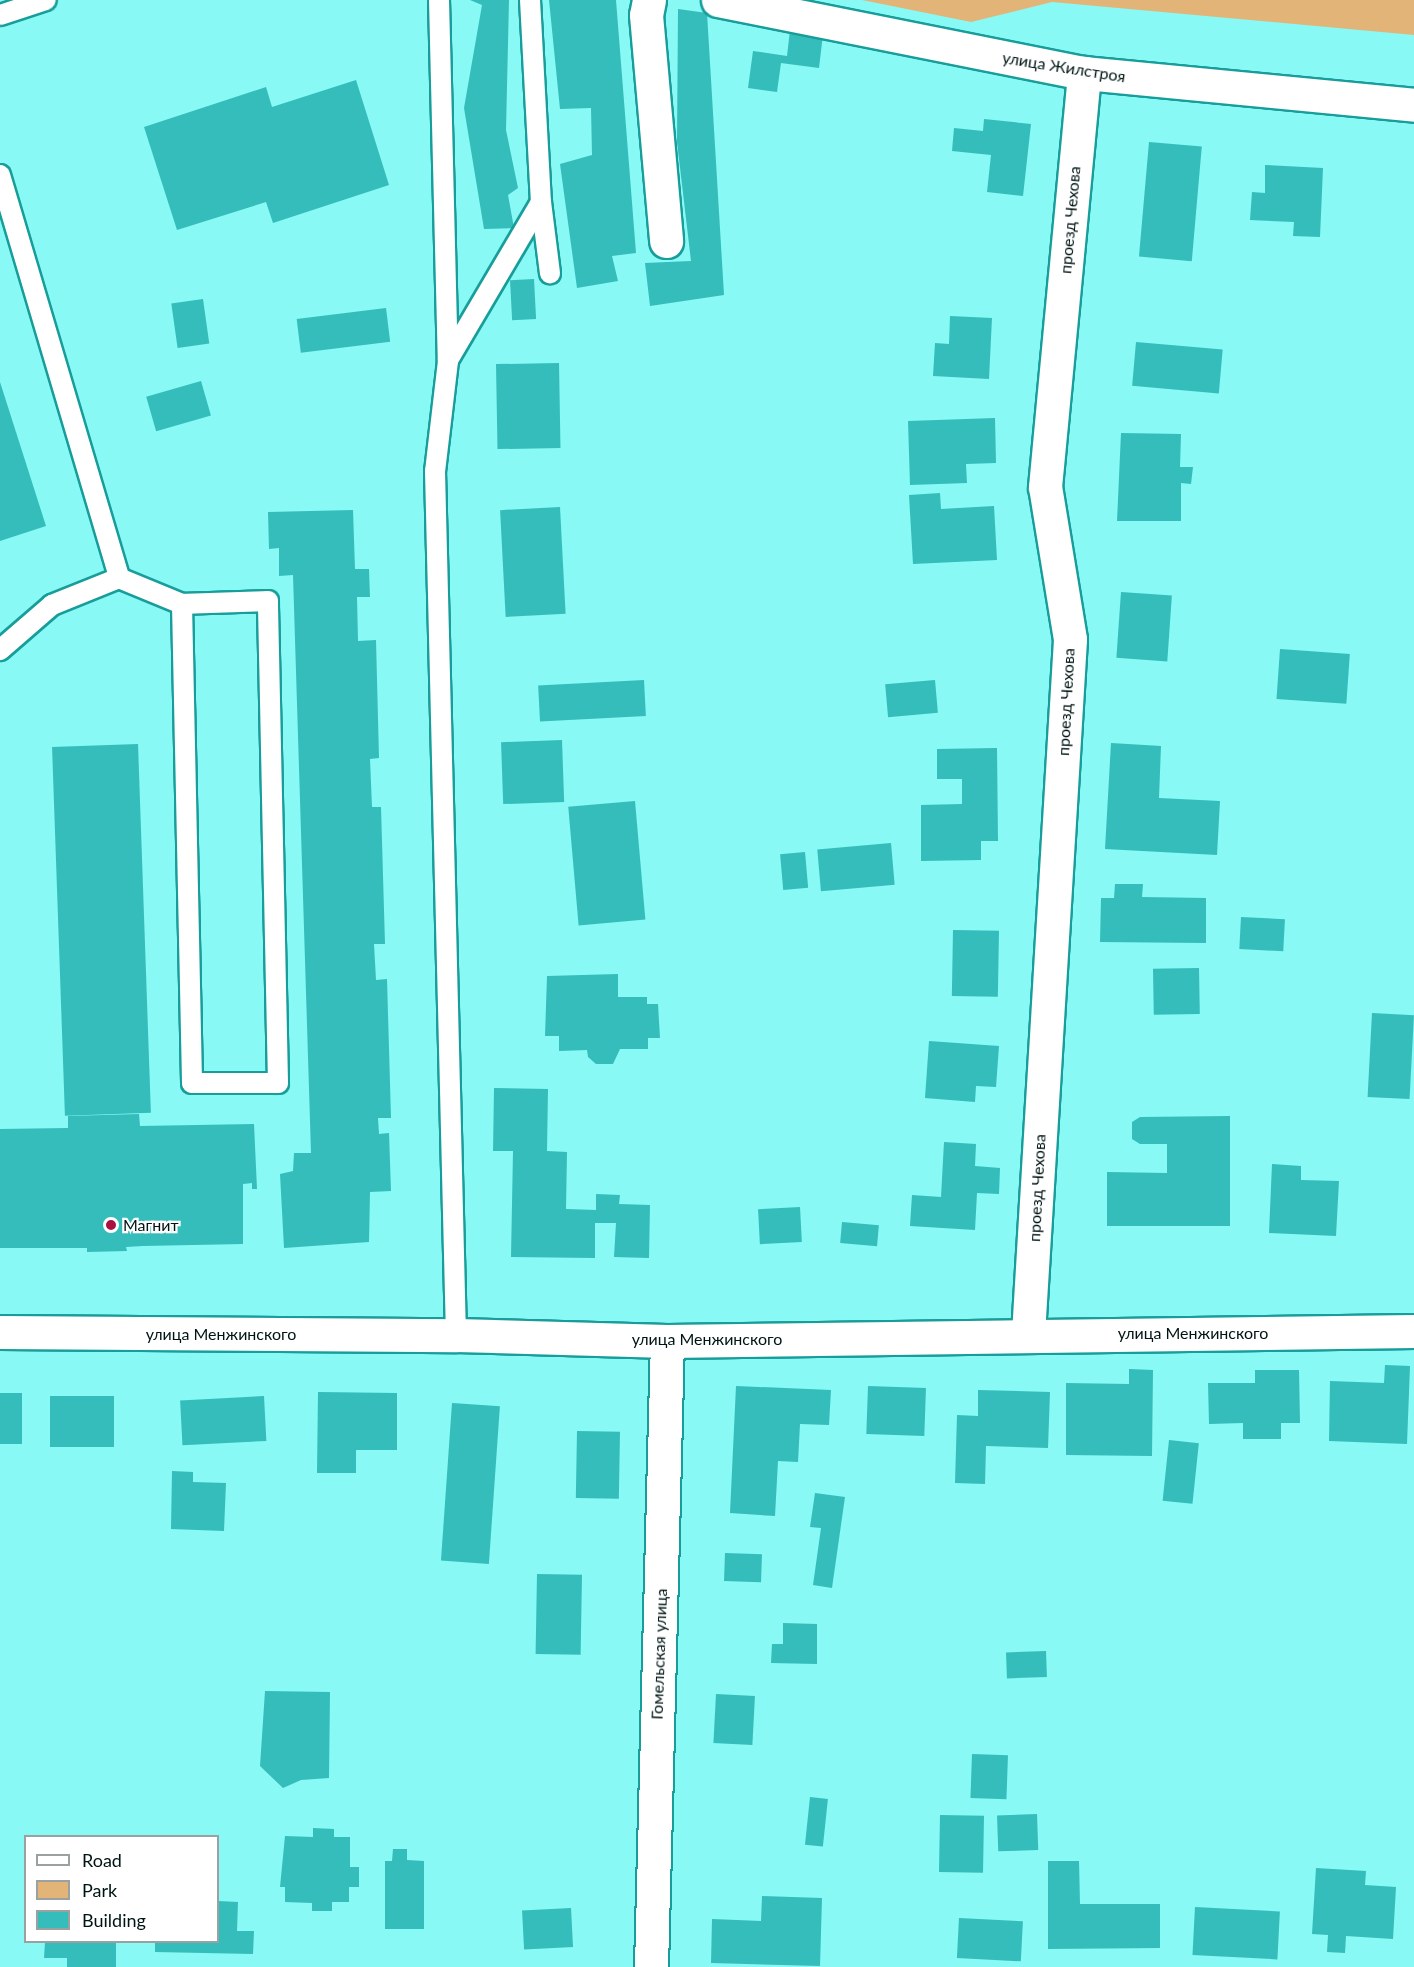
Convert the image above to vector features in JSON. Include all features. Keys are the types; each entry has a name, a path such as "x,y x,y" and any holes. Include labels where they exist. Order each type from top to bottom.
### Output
{"street":[{"path":"649,0 646,15 666,241"},
{"name":"улица Жилстроя","path":"718,0 1084,74 1414,105"},
{"name":"проезд Чехова","path":"1028,1334 1070,639 1045,487 1084,74"},
{"name":"улица Менжинского","path":"0,1332 456,1335 667,1341 1028,1334 1414,1331"},
{"name":"Гомельская улица","path":"651,1967 667,1341"}],"lane":[{"path":"0,15 45,0"},
{"path":"439,0 448,361 435,471 456,1335"},
{"path":"530,0 541,202 550,273"},
{"path":"0,175 119,578"},
{"path":"448,361 541,202"},
{"path":"0,650 52,605 119,578 182,604 268,601 278,1083 192,1083 182,604"}],"green space":[{"path":"862,0 1414,0 1414,35 1052,2 971,22"}],"building":[{"path":"470,0 509,0 506,130 518,188 508,195 514,228 484,229 464,108 482,5"},
{"path":"549,0 616,0 636,253 612,256 618,281 577,288 560,164 592,155 591,108 560,109"},
{"path":"678,9 707,13 724,295 650,306 645,263 691,261 677,142"},
{"path":"790,30 823,34 819,68 781,63 777,92 748,88 753,51 787,56"},
{"path":"356,80 389,185 273,223 266,202 177,230 144,127 266,87 272,107"},
{"path":"984,119 1031,124 1023,196 987,192 991,155 952,151 954,128 983,131"},
{"path":"1149,142 1202,147 1192,261 1139,257"},
{"path":"1265,165 1323,168 1320,237 1293,236 1294,222 1250,220 1252,192 1265,193"},
{"path":"534,279 536,319 512,320 510,280"},
{"path":"203,299 209,344 178,348 171,303"},
{"path":"386,308 390,342 301,353 297,319"},
{"path":"950,316 992,318 989,379 933,376 935,343 949,344"},
{"path":"1136,342 1223,350 1219,393 1132,386"},
{"path":"559,363 560,448 497,449 496,364"},
{"path":"201,381 211,416 156,431 146,397"},
{"path":"0,382 46,526 0,541"},
{"path":"995,418 996,463 966,464 967,483 910,485 908,421"},
{"path":"1121,433 1181,434 1180,467 1193,467 1191,484 1181,483 1181,521 1117,521"},
{"path":"940,493 941,509 994,506 997,560 913,564 909,495"},
{"path":"560,507 566,614 506,617 500,510"},
{"path":"353,510 355,569 369,569 370,597 357,597 358,641 376,640 379,758 370,759 372,807 381,807 385,944 374,944 376,980 387,979 391,1118 378,1118 379,1134 389,1133 391,1191 370,1192 369,1242 284,1248 280,1174 293,1171 294,1153 311,1153 293,575 279,576 279,548 269,549 268,512"},
{"path":"1121,592 1172,596 1167,661 1116,658"},
{"path":"1280,649 1350,654 1346,704 1277,699"},
{"path":"644,680 646,716 540,721 538,686"},
{"path":"935,680 938,713 888,717 885,684"},
{"path":"562,740 564,802 503,804 501,742"},
{"path":"1111,743 1161,746 1159,798 1220,801 1217,855 1105,849"},
{"path":"138,744 151,1113 65,1116 52,747"},
{"path":"997,748 998,841 981,841 981,860 921,861 921,805 962,804 962,779 937,779 937,749"},
{"path":"635,801 645,920 579,925 568,807"},
{"path":"891,843 895,885 821,891 817,849"},
{"path":"805,852 808,888 783,890 780,854"},
{"path":"1115,884 1143,884 1142,897 1206,898 1206,943 1100,942 1101,898 1114,898"},
{"path":"1241,917 1285,919 1283,951 1239,949"},
{"path":"953,930 999,931 998,997 952,996"},
{"path":"1199,968 1200,1014 1154,1015 1153,969"},
{"path":"618,974 618,997 647,997 647,1004 658,1004 660,1038 648,1038 648,1049 620,1049 613,1064 596,1064 588,1057 587,1050 559,1051 559,1036 545,1036 547,976"},
{"path":"1372,1013 1414,1015 1410,1099 1368,1097"},
{"path":"929,1041 999,1046 996,1087 976,1086 975,1102 925,1098"},
{"path":"494,1088 548,1089 547,1151 567,1152 566,1209 596,1210 596,1194 620,1195 619,1204 650,1205 649,1258 614,1257 616,1223 595,1223 595,1258 511,1257 513,1151 493,1151"},
{"path":"139,1114 140,1126 254,1124 257,1189 252,1189 252,1183 243,1184 243,1244 143,1246 126,1247 127,1251 87,1252 87,1248 0,1248 0,1129 68,1128 68,1116"},
{"path":"1230,1116 1230,1226 1107,1226 1107,1172 1167,1173 1167,1144 1140,1144 1132,1139 1132,1122 1140,1117"},
{"path":"944,1142 976,1144 975,1166 1000,1168 999,1194 977,1193 975,1230 910,1226 912,1195 941,1197"},
{"path":"1272,1164 1301,1166 1301,1180 1339,1181 1336,1236 1269,1233"},
{"path":"800,1207 802,1242 760,1244 758,1209"},
{"path":"842,1222 879,1225 877,1246 840,1243"},
{"path":"1385,1365 1410,1366 1407,1444 1329,1441 1330,1381 1384,1383"},
{"path":"1129,1369 1153,1370 1152,1456 1066,1455 1066,1383 1129,1384"},
{"path":"1255,1370 1299,1370 1300,1423 1281,1423 1281,1439 1243,1439 1243,1423 1209,1424 1208,1383 1255,1383"},
{"path":"736,1386 831,1390 829,1425 800,1424 798,1462 778,1461 775,1516 730,1513"},
{"path":"868,1386 926,1388 924,1436 866,1434"},
{"path":"978,1390 1050,1392 1048,1448 986,1446 985,1484 955,1483 957,1415 978,1416"},
{"path":"318,1392 397,1393 397,1450 356,1450 356,1473 317,1473"},
{"path":"0,1393 22,1393 22,1444 0,1444"},
{"path":"50,1396 114,1396 114,1447 50,1447"},
{"path":"264,1396 266,1441 182,1445 180,1400"},
{"path":"452,1403 500,1406 489,1564 441,1561"},
{"path":"577,1431 620,1432 619,1499 576,1498"},
{"path":"1169,1440 1199,1443 1192,1504 1163,1501"},
{"path":"172,1471 193,1472 193,1482 226,1483 224,1531 171,1529"},
{"path":"815,1493 845,1497 832,1588 813,1585 821,1528 810,1527"},
{"path":"725,1553 762,1554 761,1582 724,1581"},
{"path":"537,1574 582,1575 581,1655 536,1654"},
{"path":"783,1623 817,1624 817,1664 771,1663 772,1644 783,1644"},
{"path":"1046,1651 1047,1677 1007,1678 1006,1652"},
{"path":"265,1691 330,1692 329,1778 301,1780 283,1788 260,1766"},
{"path":"716,1694 755,1696 752,1745 713,1743"},
{"path":"972,1754 1008,1755 1006,1799 970,1798"},
{"path":"810,1797 828,1799 823,1847 805,1845"},
{"path":"1037,1814 1038,1850 998,1851 997,1815"},
{"path":"940,1815 984,1816 983,1873 939,1872"},
{"path":"313,1828 334,1829 334,1837 350,1837 350,1867 359,1867 359,1887 349,1887 349,1902 332,1902 332,1911 312,1911 312,1903 285,1902 285,1887 280,1887 285,1836 313,1837"},
{"path":"393,1849 407,1849 407,1860 424,1861 424,1929 385,1929 385,1861 392,1861"},
{"path":"1048,1861 1079,1861 1080,1904 1160,1904 1160,1948 1048,1949"},
{"path":"1316,1868 1366,1871 1365,1885 1396,1887 1393,1939 1346,1936 1345,1953 1327,1952 1328,1935 1312,1934"},
{"path":"762,1896 822,1898 820,1966 711,1963 712,1919 761,1921"},
{"path":"219,1901 238,1902 237,1931 254,1931 253,1954 155,1952 155,1943 219,1943"},
{"path":"1195,1907 1280,1911 1277,1959 1192,1955"},
{"path":"571,1908 573,1947 524,1950 522,1911"},
{"path":"959,1918 1023,1921 1021,1961 957,1958"},
{"path":"45,1943 116,1943 116,1967 67,1967 67,1958 44,1958"}],"place":[{"name":"Магнит","path":"111,1225"}]}
